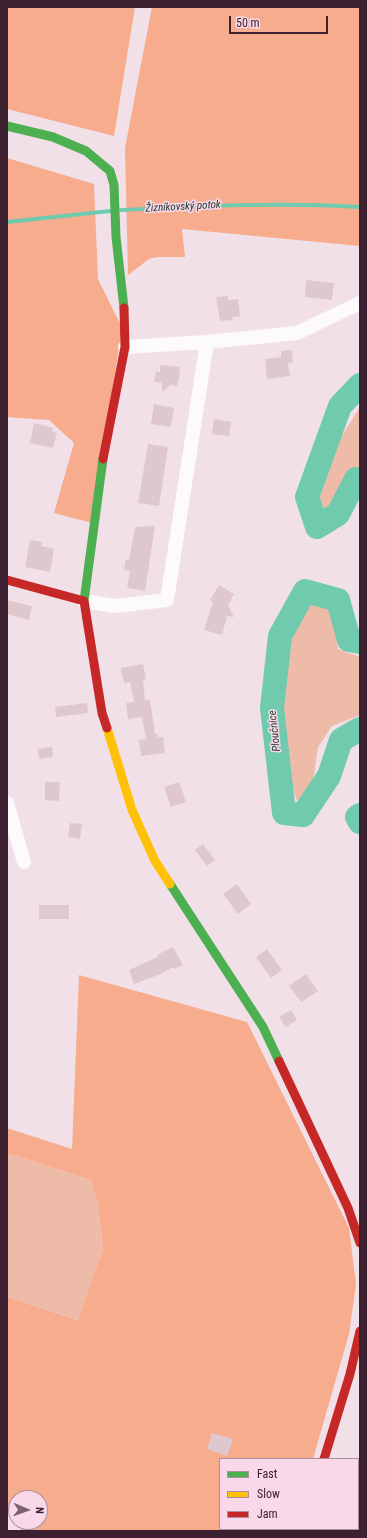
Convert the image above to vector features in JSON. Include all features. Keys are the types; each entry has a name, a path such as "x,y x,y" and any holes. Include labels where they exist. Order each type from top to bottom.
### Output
{"street":[{"path":"7,126 53,137 86,151 110,171 114,185 116,237 124,306 125,347 103,461 84,601 102,713 132,810 155,861 263,1027 348,1208 360,1243"},
{"path":"125,347 207,342 297,333 360,303"},
{"path":"7,580 84,601 114,606 167,600 207,342"},
{"path":"7,803 24,862"},
{"path":"324,1458 350,1374 360,1331"}],"shaded area":[{"path":"7,7 135,7 114,136 7,109"},
{"path":"152,7 360,7 360,246 182,229 185,257 157,257 149,259 128,275 125,148"},
{"path":"7,158 94,184 98,279 122,328 92,523 54,513 74,443 49,420 7,417"},
{"path":"360,407 360,470 349,477 327,515 318,510 324,464"},
{"path":"313,595 320,595 332,613 338,649 360,657 360,715 332,726 318,747 313,782 299,805 288,778 279,661"},
{"path":"79,975 247,1022 349,1228 356,1284 349,1334 313,1458 219,1458 219,1530 291,1531 22,1531 48,1530 48,1490 8,1490 8,1509 7,1508 7,1297 78,1320 103,1249 98,1204 91,1180 7,1153 7,1128 72,1149"},
{"path":"7,1153 91,1180 98,1204 103,1249 79,1320 7,1297"}],"building":[{"path":"306,280 334,283 332,300 305,297"},
{"path":"228,296 228,300 238,299 240,316 232,317 233,320 220,321 216,297"},
{"path":"292,350 293,362 288,363 290,376 267,379 265,359 281,357 281,351"},
{"path":"160,365 180,367 177,386 170,385 162,393 162,383 154,382 156,372 160,372"},
{"path":"154,404 174,408 171,427 151,424"},
{"path":"214,419 231,422 229,436 212,434"},
{"path":"34,423 53,428 52,431 57,433 53,448 30,443"},
{"path":"148,444 168,447 159,506 138,503"},
{"path":"155,526 145,591 127,588 130,571 124,570 126,559 129,560 135,527"},
{"path":"30,540 42,542 41,546 54,549 50,572 25,567"},
{"path":"219,585 234,594 228,605 234,617 227,616 222,635 204,630 213,602 210,600"},
{"path":"7,600 32,606 29,620 7,614"},
{"path":"143,664 146,679 143,680 145,700 150,700 155,734 157,734 158,737 163,737 165,753 141,756 139,740 146,739 142,717 128,719 126,703 134,702 130,682 124,683 121,668"},
{"path":"87,703 88,713 56,717 55,707"},
{"path":"52,747 53,757 39,759 38,749"},
{"path":"45,782 60,782 59,801 45,800"},
{"path":"179,782 186,802 171,807 164,787"},
{"path":"70,823 82,824 80,839 68,837"},
{"path":"203,844 215,860 207,866 195,850"},
{"path":"237,884 251,904 238,914 223,894"},
{"path":"39,905 69,905 69,919 39,919"},
{"path":"173,947 183,965 174,969 173,967 161,974 134,984 129,970 158,957 157,955"},
{"path":"267,949 282,970 271,978 256,957"},
{"path":"306,974 318,991 301,1002 289,986"},
{"path":"291,1010 297,1020 286,1027 279,1017"},
{"path":"212,1433 233,1439 227,1456 207,1449"}],"waterway":[{"name":"Žizníkovský potok","path":"121,210 270,205 360,207"},
{"name":"Žizníkovský potok","path":"7,222 110,211"},
{"name":"Ploučnice","path":"360,385 340,406 307,497 317,527 338,514 356,479 360,480"},
{"name":"Ploučnice","path":"360,642 349,640 338,600 305,591 280,636 272,708 284,813 303,815 329,776 341,740 360,729"},
{"name":"Ploučnice","path":"360,815 357,817 360,822"}],"traffic: fast":[{"path":"7,126 53,137 86,151 110,171 114,185 116,237 124,308"},
{"path":"84,601 103,459"},
{"path":"170,884 263,1027 279,1061"}],"traffic: slow":[{"path":"107,728 132,810 155,861 170,884"}],"traffic: jam":[{"path":"103,459 125,347 124,308"},
{"path":"7,580 84,601 102,713 107,728"},
{"path":"279,1061 348,1208 360,1243"},
{"path":"324,1458 350,1374 360,1331"}]}
